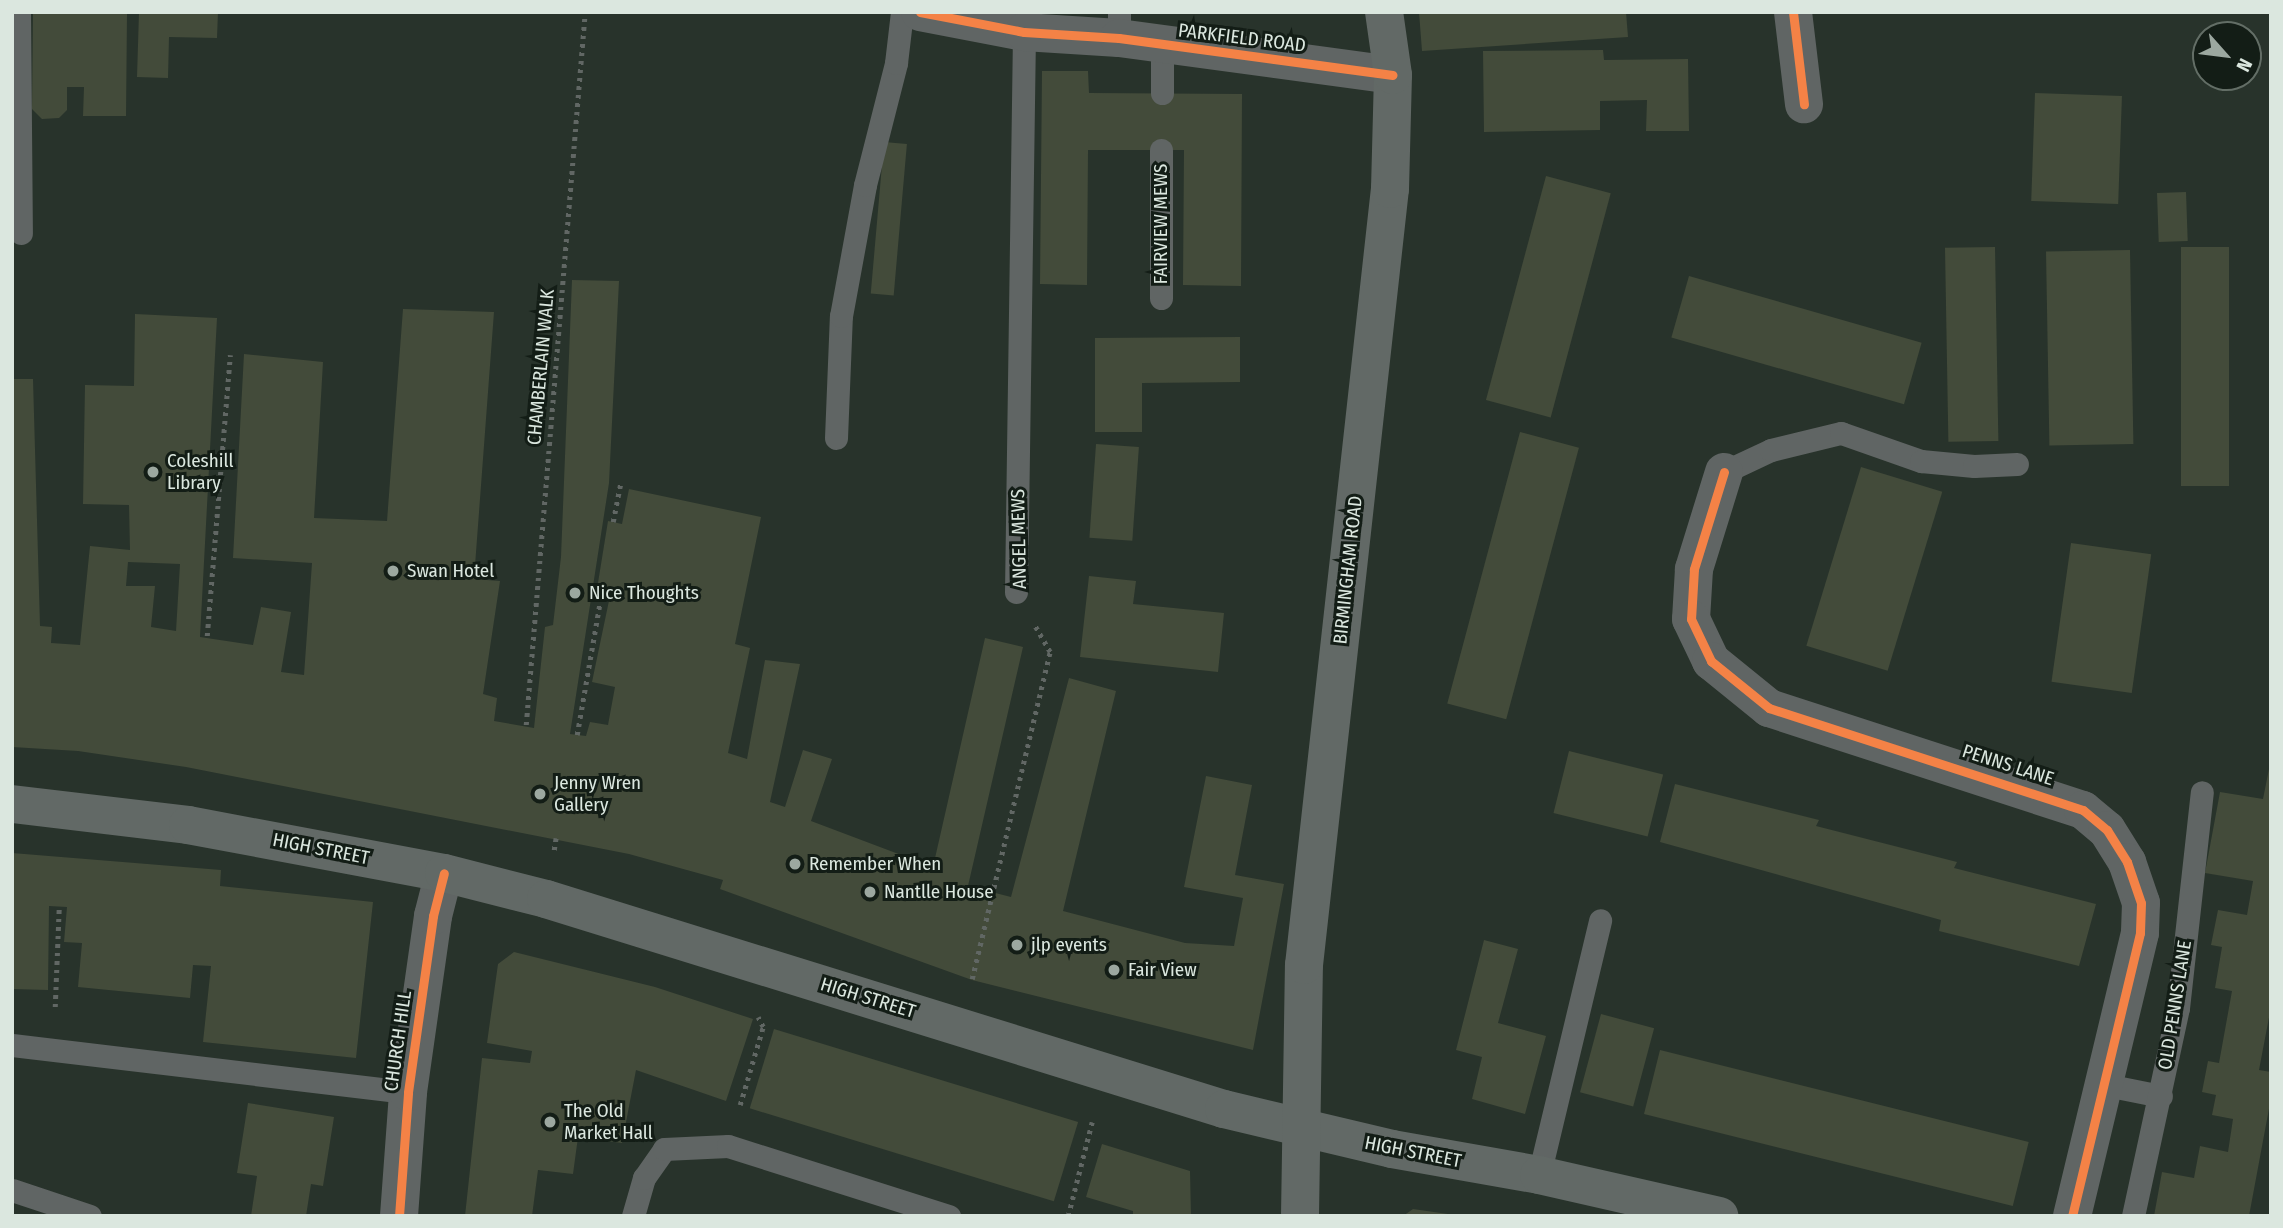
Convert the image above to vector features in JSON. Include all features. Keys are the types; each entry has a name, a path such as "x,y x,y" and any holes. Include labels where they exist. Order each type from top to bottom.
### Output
{"main road":[{"name":"BIRMINGHAM ROAD","path":"1300,1216 1304,965 1390,189 1393,75 1384,12"},
{"name":"HIGH STREET","path":"12,804 188,825 444,873 546,899 1300,1129 1539,1175 1719,1216"}],"street":[{"name":"PARKFIELD ROAD","path":"920,12 976,25 1024,32 1119,25 1162,46 1393,75"},
{"path":"1793,12 1804,104"},
{"name":"PENNS LANE","path":"1724,471 1694,569 1691,619 1711,661 1769,708 2083,810 2107,830 2127,862 2141,904 2140,933 2106,1085 2072,1216"},
{"name":"CHURCH HILL","path":"399,1216 408,1092 433,916 444,873"}],"lane":[{"path":"19,12 21,233"},
{"path":"836,438 841,316 865,185 897,63 902,12"},
{"name":"ANGEL MEWS","path":"1016,592 1024,32"},
{"path":"1161,93 1162,46"},
{"name":"FAIRVIEW MEWS","path":"1161,150 1161,298"},
{"path":"1724,471 1771,450 1841,433 1921,461 1974,466 2017,464"},
{"name":"OLD PENNS LANE","path":"2133,1216 2178,1008 2202,792"},
{"path":"1539,1175 1600,920"},
{"path":"12,1045 408,1092"},
{"path":"2106,1085 2161,1096"},
{"path":"633,1216 644,1178 664,1149 728,1146 949,1216"},
{"path":"12,1190 90,1216"}],"path":[{"path":"207,636 230,355"},
{"path":"613,522 620,485"},
{"path":"577,735 602,590"},
{"path":"51,1049 59,906"},
{"path":"728,1146 763,1027"},
{"path":"1068,1216 1089,1132"}],"building":[{"path":"139,12 218,12 217,38 169,37 168,78 137,77"},
{"path":"1419,12 1626,12 1628,37 1422,51"},
{"path":"33,13 127,14 126,116 83,116 84,87 67,87 67,110 59,118 42,119 32,109"},
{"path":"1603,50 1604,60 1688,59 1689,131 1646,131 1647,100 1600,101 1600,130 1484,132 1483,51"},
{"path":"1042,71 1088,71 1089,93 1242,94 1241,286 1183,285 1184,150 1088,150 1087,285 1040,284"},
{"path":"2035,93 2122,96 2118,204 2031,201"},
{"path":"884,142 907,144 894,295 871,293"},
{"path":"1546,176 1611,193 1551,417 1486,400"},
{"path":"2186,192 2188,241 2159,242 2157,193"},
{"path":"1995,247 1998,441 1948,442 1945,248"},
{"path":"2181,247 2229,247 2229,486 2181,486"},
{"path":"2130,250 2133,444 2049,445 2046,251"},
{"path":"1689,276 1922,343 1904,404 1671,338"},
{"path":"572,280 619,281 609,483 570,734 586,736 590,722 608,725 615,687 592,682 611,591 597,589 608,521 622,524 629,489 761,517 735,644 750,648 728,753 747,759 765,660 800,664 770,802 785,807 803,750 832,759 811,821 933,867 985,638 1023,647 968,886 1011,897 1069,678 1116,691 1063,911 1185,943 1234,946 1243,898 1184,887 1206,776 1252,785 1235,875 1284,884 1253,1050 972,980 720,889 723,880 629,854 186,767 78,751 12,747 12,379 33,379 40,626 52,627 51,643 80,645 90,546 130,550 129,505 83,504 85,385 134,386 135,314 217,318 200,637 253,645 261,607 291,612 281,672 304,675 312,563 233,558 244,354 323,362 314,518 387,521 403,309 494,312 474,579 500,581 483,694 497,698 494,721 534,728 545,627 553,625 561,557","holes":["128,562 180,564 176,631 151,627 155,586 126,586"]},
{"path":"1240,337 1240,382 1142,383 1142,432 1095,432 1095,338"},
{"path":"1520,432 1579,448 1506,719 1447,703"},
{"path":"1096,444 1139,447 1132,541 1089,538"},
{"path":"1861,467 1942,492 1888,671 1806,646"},
{"path":"2071,543 2151,554 2132,693 2052,682"},
{"path":"1089,576 1136,581 1133,604 1224,613 1218,672 1080,657"},
{"path":"1569,751 1663,774 1648,837 1554,813"},
{"path":"2271,759 2271,1007 2259,1070 2271,1072 2271,1098 2249,1216 2154,1216 2162,1172 2194,1178 2200,1146 2228,1152 2233,1119 2212,1115 2216,1095 2202,1092 2208,1061 2219,1063 2232,991 2215,988 2222,947 2211,945 2218,910 2247,915 2253,881 2205,873 2220,792 2263,799"},
{"path":"1675,784 1819,820 1816,826 1957,862 1954,868 2096,904 2079,966 1939,931 1941,920 1660,842"},
{"path":"12,853 221,870 220,886 373,902 356,1058 203,1042 211,966 193,965 190,998 78,987 82,943 64,942 67,907 49,906 48,990 12,989"},
{"path":"1484,940 1518,949 1498,1023 1546,1036 1525,1114 1472,1099 1482,1057 1456,1050"},
{"path":"514,952 655,987 753,1019 726,1101 636,1070 622,1143 578,1137 573,1174 538,1170 532,1216 465,1216 482,1058 530,1063 532,1051 487,1043 498,964"},
{"path":"1601,1014 1654,1028 1633,1106 1580,1092"},
{"path":"774,1029 1078,1122 1054,1201 750,1108"},
{"path":"1660,1050 2029,1142 2013,1206 1644,1114"},
{"path":"248,1103 334,1117 323,1186 311,1184 306,1216 251,1216 257,1176 237,1173"},
{"path":"1102,1144 1190,1171 1191,1216 1133,1216 1133,1211 1086,1197"},
{"path":"1413,1209 1448,1214 1448,1216 1403,1216"}],"cycle path":[{"path":"920,12 1024,32 1119,38 1393,75"},
{"path":"1793,12 1804,104"},
{"path":"1724,472 1694,569 1691,619 1711,661 1769,708 2083,810 2107,830 2127,862 2141,903 2140,933 2072,1216"},
{"path":"399,1216 408,1092 433,916 444,873"}],"place":[{"name":"Coleshill Library","path":"153,472"},
{"name":"Swan Hotel","path":"393,571"},
{"name":"Nice Thoughts","path":"575,593"},
{"name":"Jenny Wren Gallery","path":"540,794"},
{"name":"Remember When","path":"795,864"},
{"name":"Nantlle House","path":"870,892"},
{"name":"jlp events","path":"1017,945"},
{"name":"Fair View","path":"1114,970"},
{"name":"The Old Market Hall","path":"550,1122"}]}
